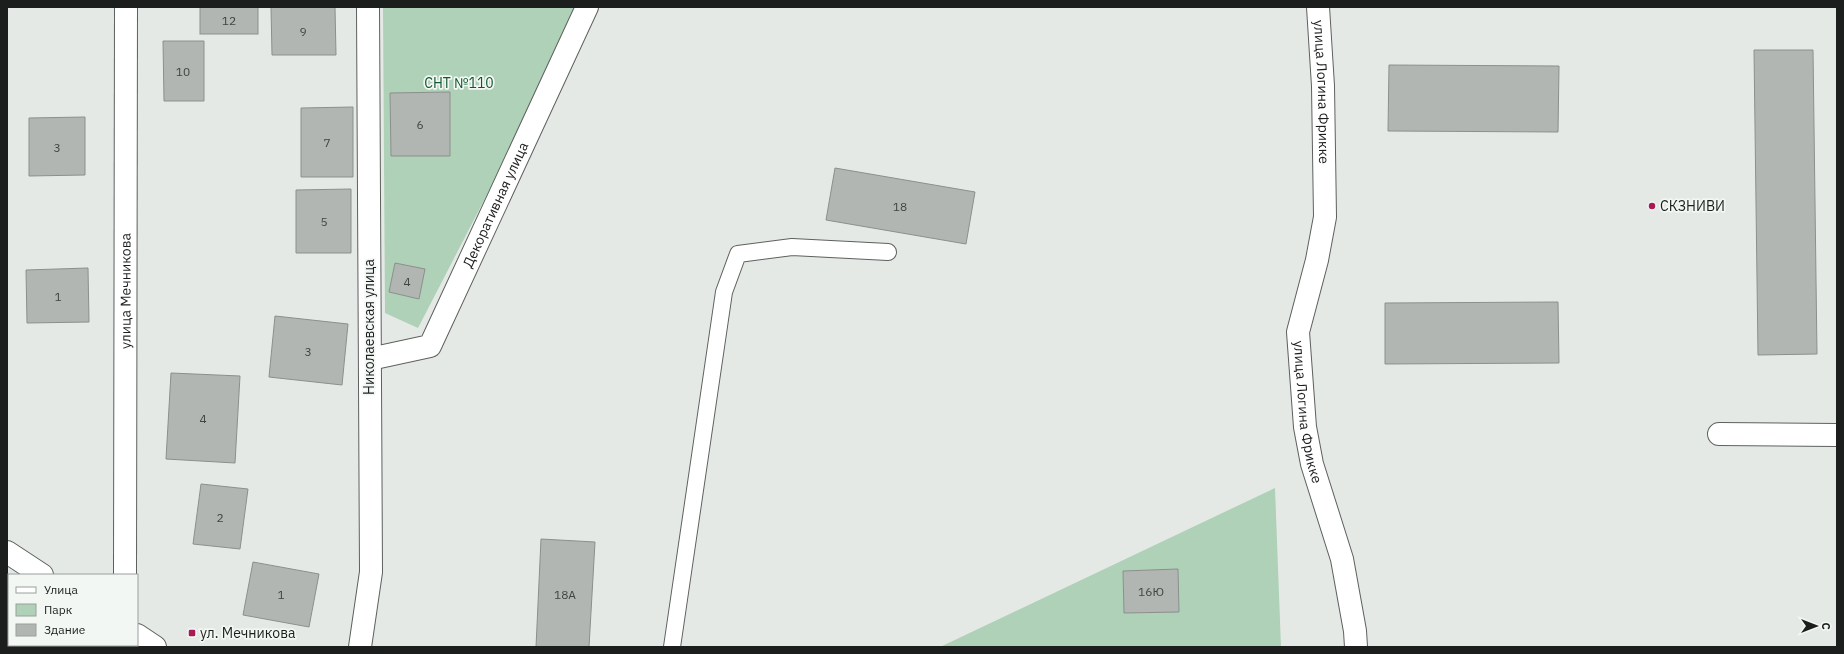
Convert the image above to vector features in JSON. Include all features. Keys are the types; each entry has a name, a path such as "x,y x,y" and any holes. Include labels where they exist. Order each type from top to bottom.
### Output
{"street":[{"name":"улица Мечникова","path":"125,574 126,7"},
{"name":"Николаевская улица","path":"360,647 371,572 368,7"},
{"name":"Декоративная улица","path":"370,359 430,346 587,7"},
{"name":"улица Логина Фрикке","path":"1318,7 1323,86 1325,217 1317,260 1298,332 1305,427 1312,464 1342,559 1355,631 1356,647"},
{"path":"1720,434 1837,434"},
{"path":"7,552 40,574"},
{"path":"138,636 155,647"}],"lane":[{"path":"672,647 724,292 738,254 792,247 888,252"}],"green space":[{"name":"СНТ №110","path":"383,7 584,7 418,328 385,313"},
{"path":"1275,488 1281,647 940,647"},
{"path":"7,574 8,646 118,647 7,647"}],"building":[{"path":"200,7 258,7 258,34 200,34"},
{"path":"271,7 335,7 336,55 272,55"},
{"path":"163,41 204,41 204,101 164,101"},
{"path":"1754,50 1813,50 1817,354 1758,355"},
{"path":"1389,65 1559,66 1558,132 1388,131"},
{"path":"450,92 450,156 391,156 390,93"},
{"path":"353,107 353,177 301,177 301,108"},
{"path":"85,117 85,175 29,176 29,118"},
{"path":"835,168 975,192 966,244 826,220"},
{"path":"351,189 351,253 296,253 296,190"},
{"path":"395,263 425,269 419,299 389,292"},
{"path":"88,268 89,322 27,323 26,270"},
{"path":"1558,302 1559,363 1385,364 1385,303"},
{"path":"275,316 348,324 342,385 269,377"},
{"path":"171,373 240,376 235,463 166,459"},
{"path":"201,484 248,489 240,549 193,544"},
{"path":"541,539 595,542 589,647 536,647"},
{"path":"253,562 319,574 309,627 243,615"},
{"path":"1178,569 1179,612 1124,613 1123,571"},
{"path":"68,646 69,647 7,647"}],"place":[{"name":"СКЗНИВИ","path":"1652,206"},
{"name":"ул. Мечникова","path":"192,633"}]}
